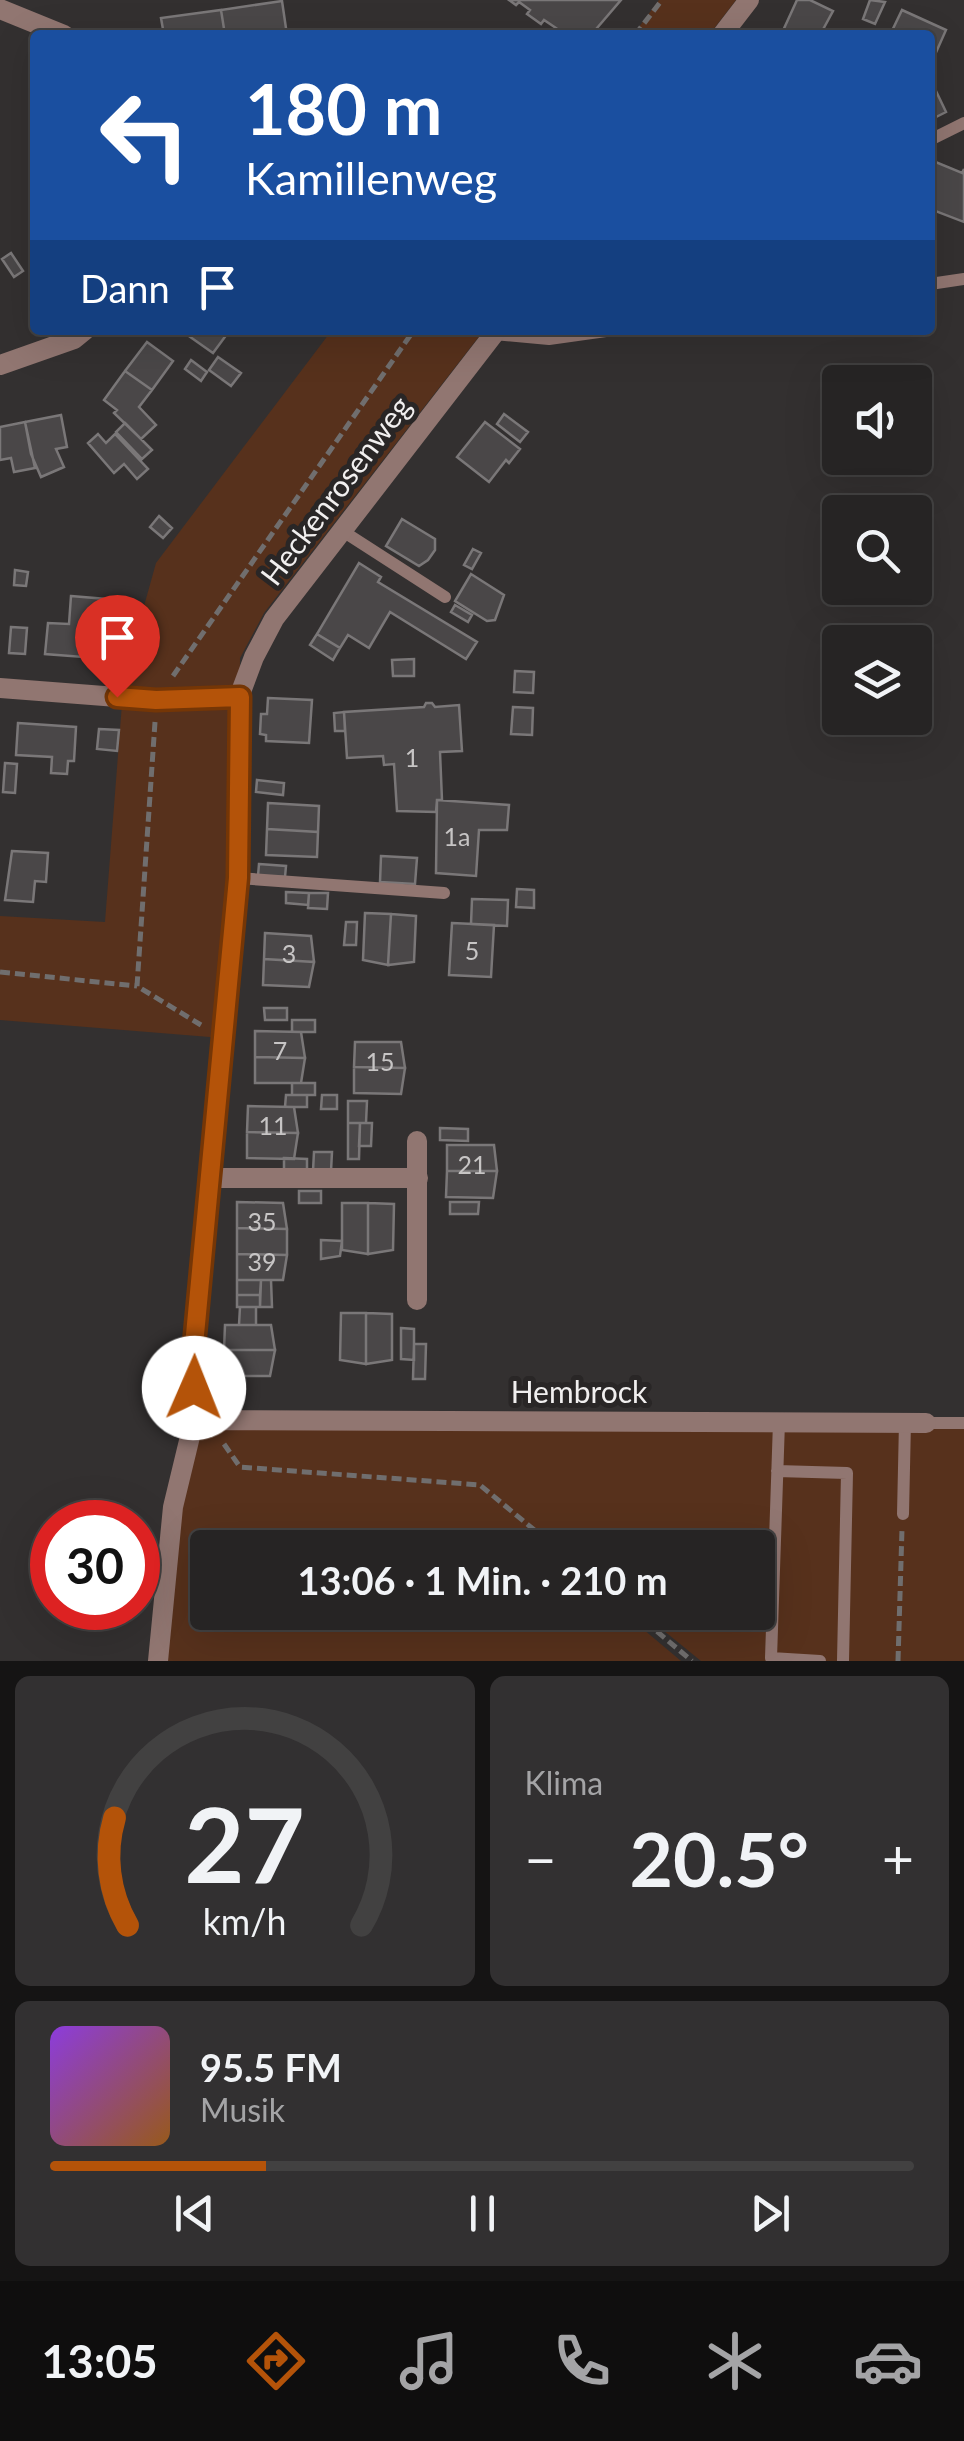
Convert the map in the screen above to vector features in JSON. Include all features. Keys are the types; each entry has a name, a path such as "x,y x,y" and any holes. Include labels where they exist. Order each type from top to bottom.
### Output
{"street":[{"path":"726,30 749,0"},
{"path":"0,9 52,30"},
{"path":"0,365 79,335"},
{"name":"Heckenrosenweg","path":"158,1661 173,1508 204,1419 193,1356 238,878 240,697 254,657 274,619 493,335"},
{"path":"0,688 156,700 240,697"},
{"path":"417,1141 417,1300"},
{"path":"209,1178 418,1178"},
{"name":"Hembrock","path":"204,1419 916,1422"}],"lane":[{"path":"935,138 964,123"},
{"path":"935,283 964,279"},
{"path":"515,335 549,340 581,335"},
{"path":"341,530 445,598"},
{"path":"238,878 444,893"},
{"path":"779,1422 771,1658 820,1661"},
{"path":"903,1514 916,1422"},
{"name":"Hembrock","path":"916,1422 964,1423"},
{"path":"776,1471 846,1473 843,1661"}],"path":[{"path":"639,30 662,0"},
{"path":"0,972 137,986"},
{"path":"204,1419 240,1466 480,1485 534,1530"},
{"path":"898,1661 903,1514"},
{"path":"655,1630 692,1661"}],"shaded area":[{"path":"659,0 736,0 713,30 637,30"},
{"path":"328,335 480,335 264,613 240,658 238,878 222,1038 0,1020 0,916 105,922 124,678 156,563"},
{"path":"194,1420 964,1429 964,1661 701,1661 663,1630 775,1630 775,1530 190,1530 190,1630 644,1630 681,1661 158,1661"}],"building":[{"path":"509,0 621,0 595,30 555,30 544,20 541,24 527,14 530,10 519,2 516,5"},
{"path":"797,0 810,0 833,11 823,30 783,30"},
{"path":"870,0 885,2 875,24 863,19"},
{"path":"282,1 286,30 224,30 221,10"},
{"path":"221,10 224,30 163,30 161,18"},
{"path":"902,10 946,30 935,55 935,30 892,30"},
{"path":"935,92 946,112 935,118"},
{"path":"935,162 962,173 964,169 964,222 935,211"},
{"path":"11,253 23,271 14,277 2,259"},
{"path":"187,335 226,335 213,353"},
{"path":"147,342 173,361 152,390 125,371"},
{"path":"218,357 241,373 231,386 209,370"},
{"path":"191,360 207,372 201,381 185,369"},
{"path":"125,371 152,390 139,407 156,425 141,439 104,400"},
{"path":"504,414 528,432 520,442 497,424"},
{"path":"61,415 67,447 56,449 64,467 41,477 31,454 25,422"},
{"path":"25,422 35,468 14,472 11,458 0,460 0,427"},
{"path":"485,422 520,449 489,482 457,457"},
{"path":"125,423 152,450 142,459 116,432"},
{"path":"98,434 106,443 115,434 148,469 137,479 124,464 114,473 88,443"},
{"path":"159,516 172,528 163,538 150,527"},
{"path":"402,519 435,539 435,550 419,566 386,546"},
{"path":"473,549 481,553 472,569 464,565"},
{"path":"359,563 381,577 378,582 477,642 466,659 390,612 369,648 348,635 340,648 317,634"},
{"path":"15,570 28,572 26,586 14,585"},
{"path":"471,574 504,595 495,620 487,621 455,601"},
{"path":"71,596 106,599 103,644 84,643 83,657 45,654 48,623 69,624"},
{"path":"455,605 472,615 468,622 451,612"},
{"path":"11,627 27,628 25,654 9,653"},
{"path":"317,634 340,648 333,660 310,645"},
{"path":"414,659 414,676 393,676 392,660"},
{"path":"515,671 534,672 533,693 514,692"},
{"path":"268,698 312,700 309,743 266,741 266,735 260,734 261,714 267,714"},
{"path":"426,703 435,707 459,705 462,751 440,752 442,800 437,800 436,812 397,811 394,764 384,765 383,756 347,758 344,712 424,707"},
{"path":"513,707 533,708 532,735 511,734"},
{"path":"344,712 345,731 335,731 334,713"},
{"path":"18,723 76,727 74,761 68,761 67,774 51,773 52,757 16,755"},
{"path":"99,729 119,730 117,751 97,749"},
{"path":"5,763 17,764 15,793 3,792"},
{"path":"257,780 284,783 283,795 256,792"},
{"path":"437,800 509,805 507,830 479,830 476,876 436,873"},
{"path":"268,803 319,806 318,832 267,829"},
{"path":"267,829 318,832 317,857 266,855"},
{"path":"12,851 48,853 46,882 35,881 33,902 5,900"},
{"path":"381,856 417,858 415,884 380,882"},
{"path":"259,864 286,866 285,877 258,876"},
{"path":"517,889 534,890 534,908 516,907"},
{"path":"286,892 309,893 308,905 286,903"},
{"path":"309,893 328,893 327,909 308,908"},
{"path":"472,899 508,900 507,926 471,924"},
{"path":"365,913 391,914 388,965 363,960"},
{"path":"391,914 416,916 414,962 388,965"},
{"path":"346,922 357,922 356,945 344,945"},
{"path":"452,923 494,925 491,977 449,975"},
{"path":"265,933 311,936 314,962 264,959"},
{"path":"264,959 314,962 309,987 263,985"},
{"path":"264,1008 287,1008 287,1020 265,1020"},
{"path":"292,1020 315,1020 315,1032 292,1032"},
{"path":"255,1031 301,1032 305,1058 255,1057"},
{"path":"355,1042 401,1042 405,1068 354,1067"},
{"path":"255,1057 305,1058 301,1083 255,1083"},
{"path":"354,1067 405,1068 401,1094 354,1093"},
{"path":"292,1083 315,1083 315,1095 292,1095"},
{"path":"286,1095 307,1095 307,1107 285,1107"},
{"path":"322,1095 337,1095 337,1109 321,1109"},
{"path":"348,1101 367,1101 366,1123 348,1123"},
{"path":"248,1106 294,1107 298,1133 247,1132"},
{"path":"348,1123 360,1123 359,1159 348,1159"},
{"path":"360,1123 372,1123 371,1146 359,1146"},
{"path":"440,1128 468,1129 468,1141 440,1140"},
{"path":"247,1132 298,1133 294,1159 247,1158"},
{"path":"447,1145 494,1145 497,1171 447,1171"},
{"path":"314,1152 332,1152 331,1171 313,1171"},
{"path":"284,1158 307,1159 307,1170 284,1170"},
{"path":"447,1171 497,1171 493,1198 446,1197"},
{"path":"299,1191 321,1191 321,1203 299,1203"},
{"path":"237,1202 283,1203 287,1229 237,1228"},
{"path":"450,1202 479,1202 478,1214 450,1214"},
{"path":"342,1203 368,1203 368,1254 342,1250"},
{"path":"368,1203 394,1204 393,1250 368,1254"},
{"path":"237,1228 287,1229 287,1255 237,1254"},
{"path":"321,1240 342,1241 340,1256 321,1259"},
{"path":"237,1254 287,1255 283,1280 237,1280"},
{"path":"237,1280 261,1280 260,1295 237,1295"},
{"path":"261,1280 271,1280 272,1307 260,1307"},
{"path":"237,1295 260,1295 260,1307 237,1307"},
{"path":"240,1307 256,1307 256,1325 239,1325"},
{"path":"341,1313 366,1313 366,1364 340,1360"},
{"path":"366,1313 392,1314 392,1360 366,1364"},
{"path":"225,1325 271,1325 275,1350 224,1350"},
{"path":"401,1328 414,1329 414,1360 401,1359"},
{"path":"414,1344 426,1344 425,1379 413,1379"},
{"path":"224,1350 275,1350 270,1376 224,1376"}],"route":[{"path":"117,697 240,697 238,878 193,1356 194,1388"}]}
